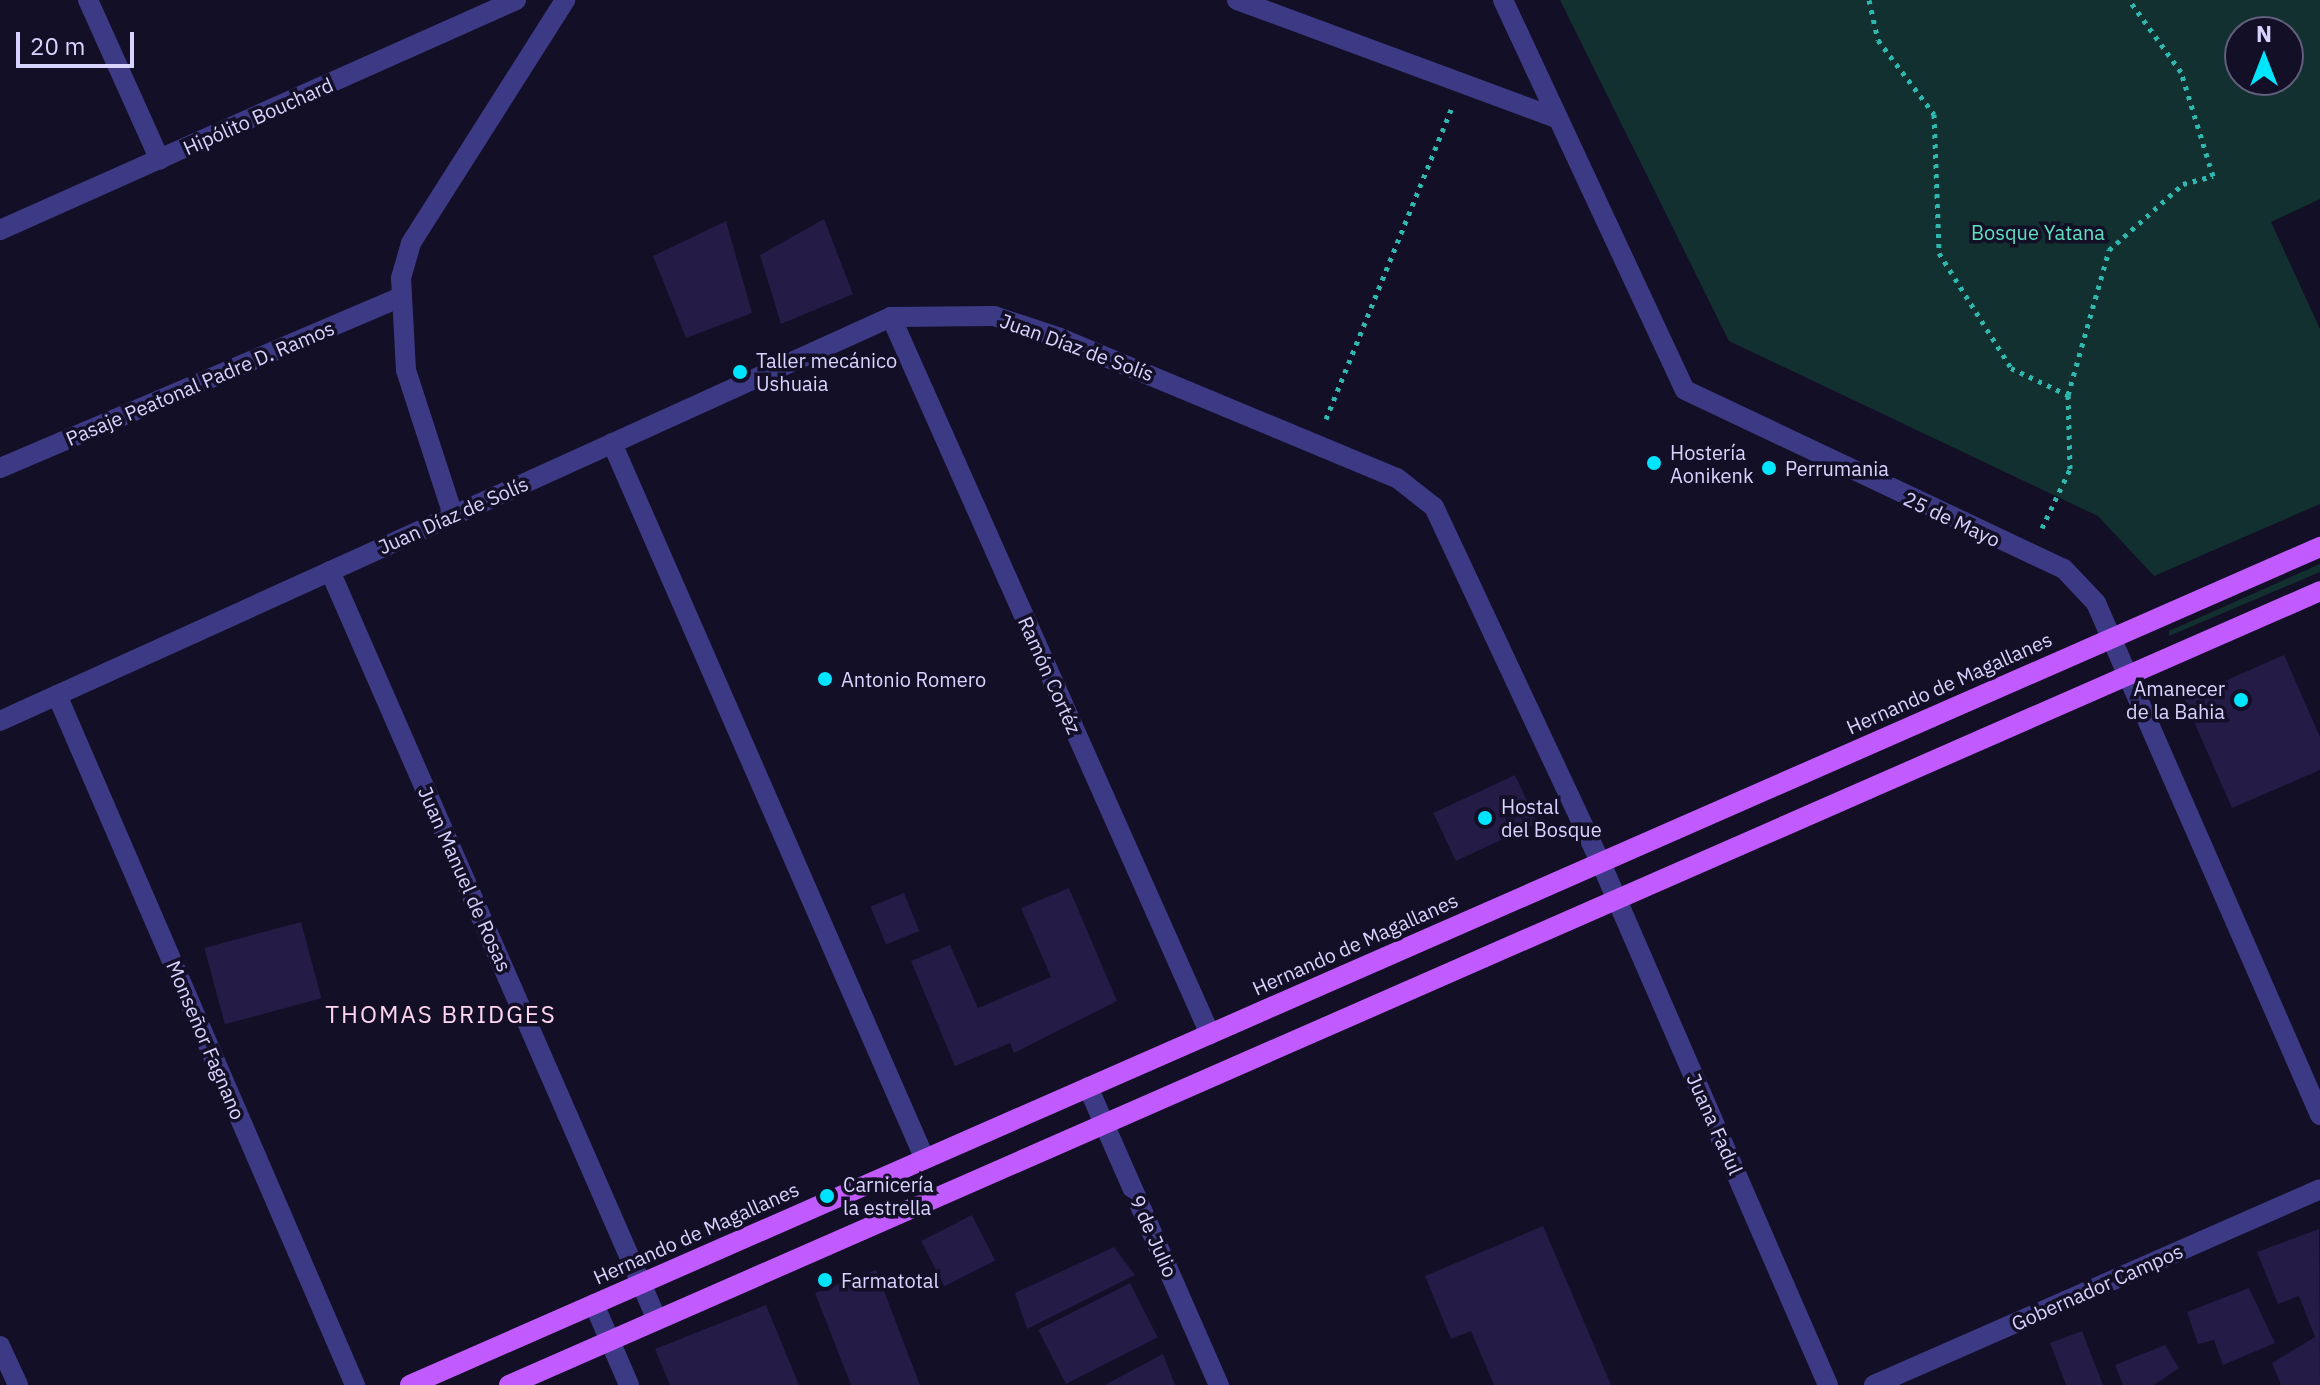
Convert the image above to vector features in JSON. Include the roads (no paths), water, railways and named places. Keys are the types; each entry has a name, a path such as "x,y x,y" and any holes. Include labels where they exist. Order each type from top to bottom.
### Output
{"main road":[{"name":"Hernando de Magallanes","path":"410,1385 2320,547"},
{"path":"509,1385 2320,591"}],"street":[{"path":"88,0 160,160"},
{"name":"Hipólito Bouchard","path":"0,230 516,0"},
{"path":"453,515 406,370 399,298 411,243 565,0"},
{"path":"1237,0 1556,118"},
{"name":"25 de Mayo","path":"1503,0 1685,390 2029,554 2080,582 2112,638 2320,1115"},
{"name":"Pasaje Peatonal Padre D. Ramos","path":"0,468 399,298"},
{"name":"Juan Díaz de Solís","path":"0,721 891,317 994,316 1317,442 1397,478 1434,507 1601,863"},
{"name":"Ramón Cortéz","path":"891,317 1210,1034"},
{"path":"612,443 924,1157"},
{"name":"Juan Manuel de Rosas","path":"330,571 657,1320"},
{"name":"Monseñor Fagnano","path":"57,695 355,1385"},
{"name":"Juana Fadul","path":"1601,863 1828,1385"},
{"name":"9 de Julio","path":"1088,1087 1219,1385"},
{"name":"Gobernador Campos","path":"1874,1385 2320,1189"},
{"path":"594,1304 629,1385"},
{"path":"0,1346 18,1385"}],"place":[{"name":"Taller mecánico Ushuaia","path":"740,372"},
{"name":"Hostería Aonikenk","path":"1654,463"},
{"name":"Perrumania","path":"1769,468"},
{"name":"Antonio Romero","path":"825,679"},
{"name":"Amanecer de la Bahia","path":"2241,700"},
{"name":"Hostal del Bosque","path":"1485,818"},
{"name":"Carnicería la estrella","path":"827,1196"},
{"name":"Farmatotal","path":"825,1280"}],"district":[{"name":"THOMAS BRIDGES","path":"441,1015"}],"park label":[{"name":"Bosque Yatana","path":"2038,232"}]}
